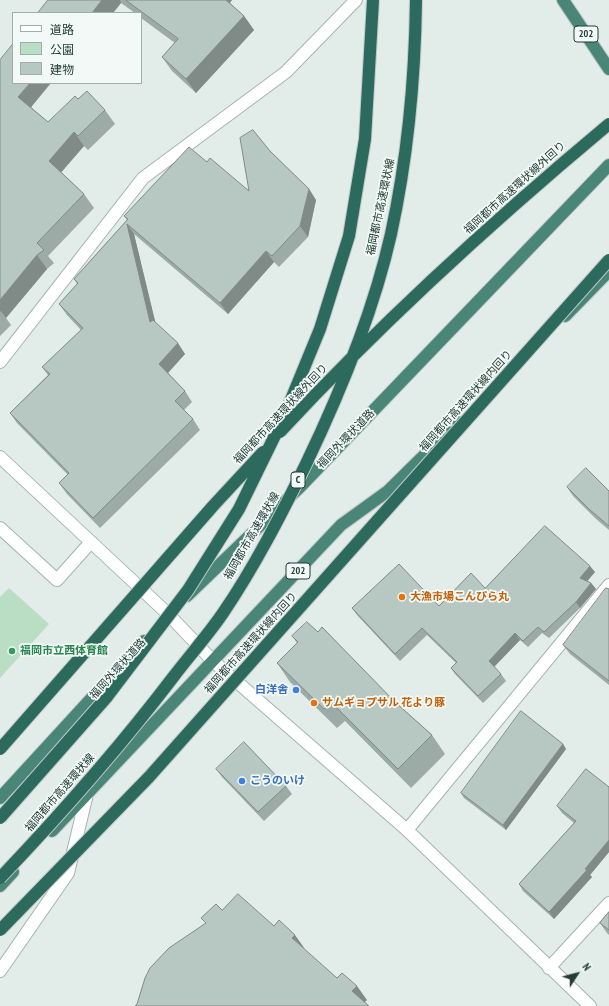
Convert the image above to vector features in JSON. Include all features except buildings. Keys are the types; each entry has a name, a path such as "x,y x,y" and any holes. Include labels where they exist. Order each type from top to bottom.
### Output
{"highway":[{"path":"0,818 106,698 188,590 239,509 283,419 320,329 349,236 365,139 373,0"},
{"name":"福岡都市高速環状線","path":"0,878 37,838 138,722 222,614 275,527 324,426 363,332 390,235 407,143 415,63 416,0"},
{"name":"202","path":"563,0 609,69"},
{"name":"福岡都市高速環状線外回り","path":"0,749 213,506 309,402 405,306 515,204 609,124"},
{"name":"福岡外環状道路","path":"0,798 168,614 299,488 609,166"},
{"name":"福岡都市高速環状線内回り","path":"0,930 149,777 609,260"},
{"name":"202","path":"0,886 341,525 388,491 583,299 609,271"}],"street":[{"path":"0,362 143,178 286,72 356,0"},
{"path":"0,457 168,614 213,661 407,830 590,1006"},
{"path":"0,528 57,580 91,542"},
{"path":"407,830 609,585"},
{"path":"0,971 68,873 87,794"},
{"path":"549,968 609,903"}],"green space":[{"name":"福岡市立西体育館","path":"9,588 49,624 0,678 0,597"}],"place":[{"name":"大漁市場こんぴら丸","path":"402,597"},
{"name":"福岡市立西体育館","path":"12,651"},
{"name":"白洋舎","path":"296,690"},
{"name":"サムギョプサル 花より豚","path":"314,703"},
{"name":"こうのいけ","path":"242,781"}]}
